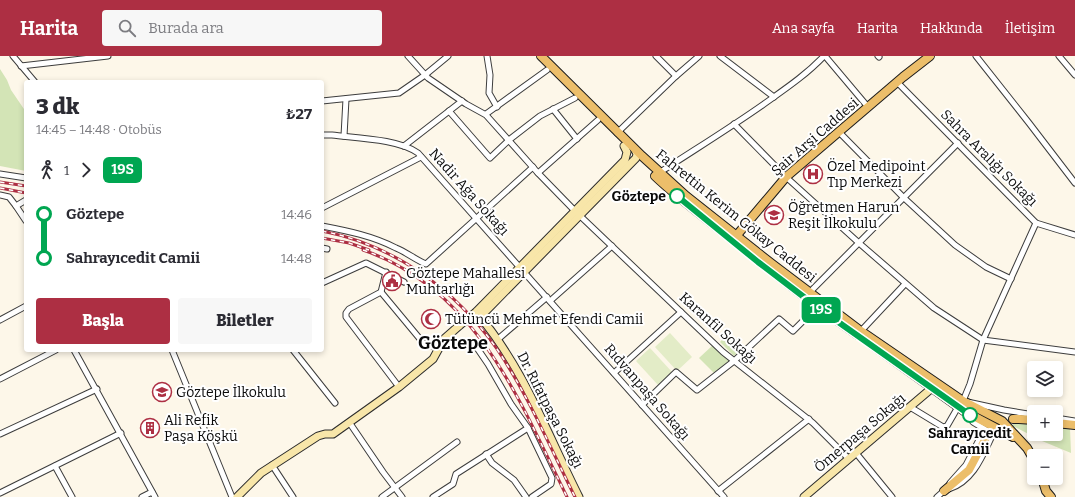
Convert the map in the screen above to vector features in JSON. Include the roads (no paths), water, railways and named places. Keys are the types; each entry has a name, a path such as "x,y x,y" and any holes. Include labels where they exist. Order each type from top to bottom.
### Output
{"main road":[{"name":"Fahrettin Kerim Gökay Caddesi","path":"533,56 624,146 636,154 694,203 737,235 772,264 961,404 977,419 1016,438 1028,449"},
{"name":"Fahrettin Kerim Gökay Caddesi","path":"541,56 617,133 670,190 758,262 817,307 932,388 961,404"},
{"name":"Şair Arşi Caddesi","path":"737,235 786,177 897,82 930,56"},
{"path":"578,214 626,158 627,152 624,146"},
{"path":"237,497 261,473 272,465 318,436 332,434 399,387 433,359 444,339 460,325 478,315 636,154"},
{"path":"722,232 732,237 737,235"},
{"name":"Dr. Rıfatpaşa Sokağı","path":"478,315 497,340 523,380 580,497"},
{"name":"Ömerpaşa Sokağı","path":"804,497 932,388"},
{"path":"1013,419 1027,419"},
{"path":"1063,424 1075,425"},
{"path":"944,491 969,470 988,434"},
{"path":"1044,485 1046,491 1051,497"}],"street":[{"path":"13,56 33,80"},
{"path":"21,66 108,56"},
{"path":"408,56 425,75 462,101 486,114 547,70"},
{"path":"324,101 399,93 425,75 448,56"},
{"path":"487,56 490,75 489,93 497,107"},
{"path":"656,56 676,76"},
{"path":"617,133 699,56"},
{"path":"720,56 774,97"},
{"path":"659,173 774,97 812,69 824,56 868,108"},
{"path":"976,56 1030,123 1075,183"},
{"path":"1059,56 1075,75"},
{"name":"Sahra Aralığı Sokağı","path":"897,82 1036,223 1075,234"},
{"path":"449,111 490,158 509,140 540,116 575,98"},
{"path":"344,136 346,99"},
{"path":"404,146 462,101"},
{"path":"553,109 577,139"},
{"name":"Karanfil Sokağı","path":"486,114 538,173 578,214 681,312 734,361 809,419 849,459"},
{"path":"538,173 598,120"},
{"path":"734,124 786,177 905,284 934,308 983,340 1075,352"},
{"path":"839,132 903,197 955,245 986,267 1011,279"},
{"name":"Nadir Ağa Sokağı","path":"324,135 344,136 404,146 414,150 522,270"},
{"path":"810,292 958,143"},
{"path":"324,207 421,157"},
{"path":"324,226 353,232 378,240 401,250 426,264 533,167"},
{"path":"0,174 24,178"},
{"path":"0,195 9,197 24,218"},
{"path":"16,206 24,201"},
{"path":"910,407 943,428 947,426 961,404 970,384 983,340 1036,223"},
{"path":"497,340 612,246"},
{"path":"324,282 366,263 404,282"},
{"name":"Rıdvanpaşa Sokağı","path":"522,270 724,497"},
{"path":"386,272 381,292 349,309 346,312 346,317 399,387"},
{"path":"861,331 905,284"},
{"path":"381,292 425,345 433,346 444,339"},
{"path":"0,320 24,307"},
{"path":"642,405 676,372 698,390 734,361 780,319 793,331 817,307"},
{"path":"614,373 681,312"},
{"path":"473,342 488,364 510,404 528,428 553,480 550,485 532,497"},
{"path":"0,379 52,352"},
{"path":"75,352 154,494 142,497"},
{"path":"174,352 232,497"},
{"path":"295,352 334,403"},
{"path":"0,434 97,390"},
{"path":"961,404 1027,414"},
{"path":"944,491 961,484 971,474 976,468 992,436 990,432 973,422 961,404"},
{"path":"718,491 809,419"},
{"path":"1063,419 1075,421"},
{"path":"348,422 402,497"},
{"path":"937,497 966,465 982,434 983,431 980,427"},
{"path":"433,497 453,484 456,474 528,428"},
{"path":"0,493 121,433"},
{"path":"382,497 457,442"},
{"path":"856,453 892,497"},
{"path":"486,454 492,463 514,480 526,497"},
{"path":"272,465 293,497"},
{"path":"55,466 72,497"}],"railway":[{"path":"0,182 24,186"},
{"path":"0,188 24,193"},
{"path":"324,232 374,247 398,259 421,273 462,307 497,349 519,384 575,497"},
{"path":"324,238 349,243 369,250"},
{"path":"363,250 402,268 436,291 465,319 489,351 511,386 567,497"}],"place":[{"name":"Özel Medipoint Tıp Merkezi","path":"813,174"},
{"name":"Göztepe","path":"677,196"},
{"name":"Öğretmen Harun Reşit İlkokulu","path":"774,215"},
{"name":"Göztepe Mahallesi Muhtarlığı","path":"392,281"},
{"name":"Tütüncü Mehmet Efendi Camii","path":"431,319"},
{"name":"Göztepe İlkokulu","path":"162,392"},
{"name":"Sahrayıcedit Camii","path":"970,415"},
{"name":"Ali Refik Paşa Köşkü","path":"150,428"}],"district":[{"name":"Göztepe","path":"453,343"}]}
